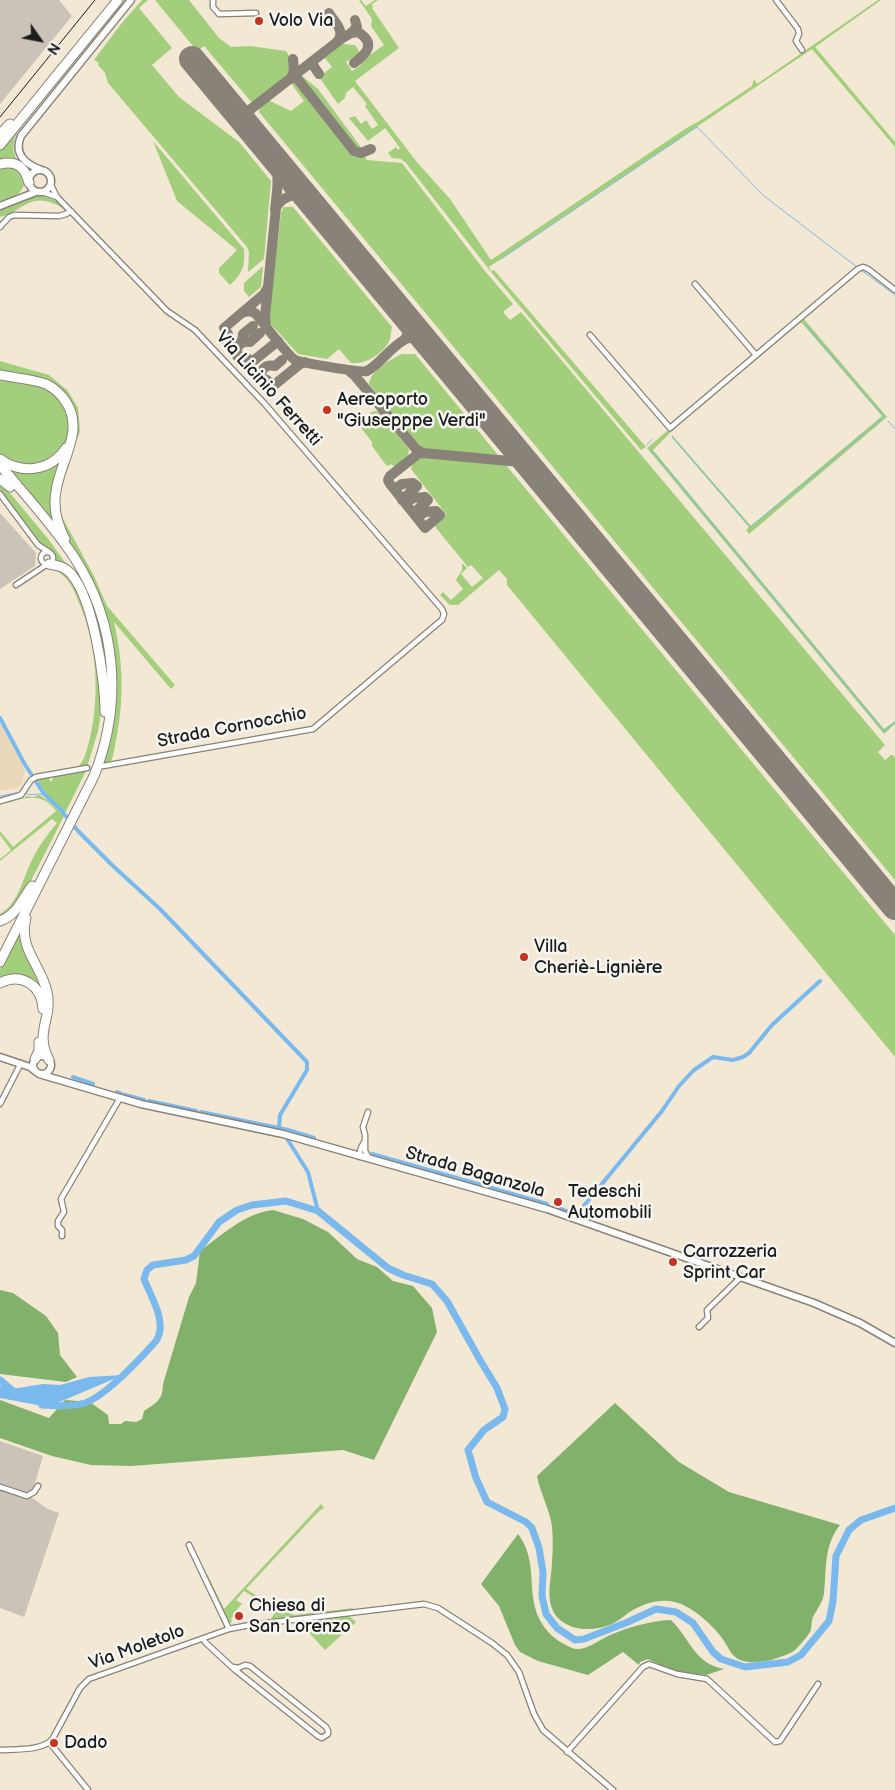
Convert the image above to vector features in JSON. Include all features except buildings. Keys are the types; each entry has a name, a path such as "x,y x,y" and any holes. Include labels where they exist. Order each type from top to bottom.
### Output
{"highway":[{"path":"0,135 111,0"},
{"path":"0,145 118,0"},
{"path":"0,164 10,163 19,165 25,171 29,181"},
{"path":"0,375 44,384 57,391 66,401 70,410 73,422 72,437 56,487 55,510 60,530 84,569 102,616 108,640 112,670 110,720 97,768 59,841 32,886 0,949"},
{"path":"0,459 22,469 41,468 60,456 72,437"},
{"path":"0,465 69,550 93,591"},
{"path":"0,474 66,555 87,593 99,626 104,647 107,682 105,712 101,737 80,799"},
{"path":"0,478 10,487"},
{"path":"48,564 60,566 70,573 87,607 100,654 105,712"},
{"path":"50,1062 44,1050 42,1039 47,1007 47,992 27,948 24,931 28,913 59,841"},
{"path":"0,962 49,867"},
{"path":"0,922 15,912 32,886"},
{"path":"0,983 11,979 24,980 33,985 41,995 43,1014 39,1051 35,1059"}],"main road":[{"path":"0,206 40,192 51,185 49,174 29,165 22,159 18,148 21,136 130,0"},
{"path":"40,192 32,188 27,170 16,152 18,136 130,0"},
{"path":"18,199 32,173 42,170"},
{"path":"21,1063 42,1056 50,1062 53,1069 63,1080"},
{"name":"Strada Baganzola","path":"0,1057 21,1063 37,1073 147,1106 284,1135 556,1212 833,1310 860,1322 895,1343"},
{"path":"35,1059 33,1066 37,1073 45,1074 48,1071 50,1062"}],"street":[{"path":"213,0 214,9 220,14 256,13"},
{"path":"776,0 798,30 796,41 802,50"},
{"path":"51,185 57,197"},
{"path":"40,192 57,197"},
{"name":"Via Licinio Ferretti","path":"57,197 167,311 195,330 264,403 442,609 444,614"},
{"path":"0,227 14,215 59,216 71,211"},
{"path":"590,335 670,428 859,269 868,269 895,290"},
{"path":"694,284 756,355"},
{"path":"0,494 37,545 42,563 48,564"},
{"path":"16,586 53,559 49,552 37,545"},
{"path":"33,574 44,552 49,552"},
{"name":"Strada Cornocchio","path":"103,766 313,729 442,620 444,614"},
{"path":"0,801 21,795 34,778 87,768"},
{"path":"0,1104 21,1063"},
{"path":"62,1236 62,1230 58,1226 58,1222 64,1212 61,1199 120,1098"},
{"path":"360,1157 365,1141 363,1127 368,1112"},
{"path":"351,1154 363,1148"},
{"path":"363,1148 371,1160"},
{"path":"699,1327 708,1318 707,1310 741,1277"},
{"path":"0,1487 28,1496 38,1486"},
{"path":"190,1545 229,1629"},
{"name":"Via Moletolo","path":"50,1743 80,1688 86,1681 229,1629 417,1604 434,1606 492,1643 510,1658 519,1672 539,1725 548,1736 613,1790"},
{"path":"203,1638 207,1644 232,1667 242,1676 319,1737 322,1738 327,1735 326,1727 249,1665 238,1668 232,1667"},
{"path":"567,1752 644,1667 649,1664 677,1674 707,1678 775,1742 780,1741 818,1684"},
{"path":"241,1666 239,1670 242,1676"},
{"path":"280,1706 288,1696"},
{"path":"0,1750 41,1747 50,1743 88,1790"}],"shaded area":[{"path":"0,0 59,0 72,16 0,104"},
{"path":"0,513 36,553 35,566 0,589"},
{"path":"0,723 25,770 22,784 17,788 0,791"},
{"path":"0,1441 43,1456 31,1497 48,1509 59,1513 24,1617 0,1608"}],"green space":[{"path":"123,0 125,0 17,132 13,147 18,162 0,162 0,151"},
{"path":"142,0 148,0 139,8 172,48 152,65 179,97 239,142 271,181 264,259 248,272 249,252 247,247 108,83 105,73 98,65 99,63 94,60"},
{"path":"155,0 189,0 219,38 231,47 250,46 286,51 291,62 291,74 253,104 204,46 197,51"},
{"path":"359,0 366,6 378,0 372,4 372,8 399,48 355,81 416,161 450,199 491,260 752,86 754,79 757,84 878,0 881,0 815,47 895,142 895,147 812,49 489,267 491,271 494,270 646,447 641,450 491,272 406,163 401,159 392,158 388,153 396,147 398,150 400,148 385,128 368,141 349,118 355,116 361,124 366,120 372,129 378,125 365,106 367,104 353,87 338,104 319,77 332,67 325,58 342,44 355,45 361,54 346,62 352,71 361,65 360,62 384,45 371,26 372,19"},
{"path":"301,75 318,89 363,150 356,150 353,147 298,77"},
{"path":"294,79 298,81 358,156 363,154 367,160 402,163 485,271 513,304 503,312 510,320 521,312 885,745 878,752 885,760 892,754 895,758 895,880 259,112 260,106 268,100 291,111 304,101 290,82"},
{"path":"153,141 244,249 242,269 238,277 230,285 219,273 219,268 237,250 177,201"},
{"path":"0,166 18,167 25,182 18,193 0,203"},
{"path":"38,194 57,201 67,210 65,211 52,203 37,201 0,217 0,209"},
{"path":"284,207 293,207 392,327 390,339 384,349 374,357 362,362 351,363 339,349 327,359 298,354 270,323 269,314 281,213"},
{"path":"263,266 261,287 249,297 244,291 244,283"},
{"path":"855,273 855,276 804,319 887,417 749,534 746,530 749,527 672,435 751,526 882,416 802,323 800,323 675,428 653,450 884,729 895,721 895,724 884,734 647,448"},
{"path":"402,354 415,354 498,455 424,449 419,445 369,384 370,379 377,370"},
{"path":"0,361 49,375 68,391 78,408 80,431 59,493 61,515 94,576 107,606 175,685 171,689 114,622 121,664 122,693 112,759 111,762 104,764 114,715 116,690 113,642 99,595 60,524 57,506 60,482 76,419 57,387 0,372"},
{"path":"0,378 45,387 59,397 70,418 69,438 63,450 52,461 25,467 0,456"},
{"path":"371,412 379,412 409,449 408,456 395,467 391,464 386,465 358,424"},
{"path":"63,456 53,522 9,469 23,471"},
{"path":"423,457 506,465 895,935 895,1057 507,585 507,579 499,570 458,605 450,605 440,595 443,592 451,600 463,589 456,580 462,570 462,563 467,568 461,574 472,587 483,578 471,565 468,567 436,528 434,523 446,514 411,469 413,462"},
{"path":"0,481 49,540 72,572 55,561 54,552 41,546 0,490"},
{"path":"55,567 70,576 87,614 98,668 101,713 98,731 87,767 76,769 84,759 90,738 95,705 95,671 90,637 76,594 63,575 53,569"},
{"path":"87,769 65,813 44,791 37,779 49,776 50,781 52,781 53,776"},
{"path":"39,795 47,800 64,816 18,906 0,920 0,914 7,909 17,896 36,852 57,823 52,819 0,861 11,850 0,835 0,831 13,847 56,811 50,804 37,798 23,799 0,805 0,802"},
{"path":"18,933 22,935 45,994 36,984 0,980 0,969"},
{"path":"273,1210 303,1219 328,1232 357,1259 377,1267 393,1281 413,1286 432,1308 437,1332 374,1460 343,1450 131,1466 91,1465 52,1456 0,1438 0,1400 49,1418 65,1400 90,1402 108,1415 109,1424 121,1424 125,1421 136,1422 142,1419 144,1411 155,1403 162,1394 163,1384 189,1297 196,1283 200,1251 243,1220 253,1215"},
{"path":"0,1290 13,1293 46,1316 58,1333 60,1355 77,1377 66,1382 0,1374"},
{"path":"615,1403 679,1462 729,1492 840,1525 828,1550 822,1599 813,1617 810,1632 795,1650 787,1655 771,1660 742,1661 733,1655 710,1624 691,1609 672,1601 658,1601 645,1604 612,1624 591,1629 571,1626 559,1619 554,1613 550,1599 553,1553 552,1527 537,1476"},
{"path":"321,1504 324,1508 319,1511 246,1589 280,1610 295,1615 353,1608 354,1611 254,1623 271,1619 276,1611 244,1591 236,1600 242,1604 233,1614 232,1621 228,1625 205,1575 207,1574 224,1609"},
{"path":"518,1534 529,1560 537,1614 544,1627 558,1640 571,1647 580,1649 631,1627 671,1620 699,1656 706,1662 724,1669 706,1675 675,1672 648,1659 640,1662 639,1665 623,1652 588,1675 538,1661 520,1652 515,1645 499,1606 481,1584"},
{"path":"347,1614 356,1622 325,1650 297,1620 323,1619 324,1617"}],"water":[{"path":"123,1375 48,1407 0,1398 0,1386 18,1388 43,1384 60,1385 89,1377"}],"waterway":[{"path":"501,259 697,127 764,196 857,267"},
{"path":"861,270 895,295"},
{"path":"805,324 884,417 871,428"},
{"path":"670,424 752,355"},
{"path":"888,421 895,429"},
{"path":"842,452 868,430"},
{"path":"672,437 748,525"},
{"path":"647,445 652,439"},
{"path":"651,450 884,731 895,722"},
{"path":"803,485 840,454"},
{"path":"750,527 800,487"},
{"path":"0,718 24,763 44,794 112,865 160,909 307,1062 307,1070 280,1115 279,1126 308,1172 318,1211"},
{"path":"0,796 21,792"},
{"path":"27,794 46,796"},
{"path":"555,1207 574,1214 578,1213 662,1111 679,1086 694,1070 713,1057 733,1060 749,1053 772,1025 820,981"},
{"path":"73,1077 93,1084"},
{"path":"117,1092 122,1094"},
{"path":"125,1095 144,1100"},
{"path":"149,1101 196,1111"},
{"path":"201,1112 288,1130 314,1138"},
{"path":"372,1154 499,1190"},
{"path":"502,1191 547,1204"},
{"path":"42,1405 75,1405 94,1399 123,1376 156,1341 159,1334 159,1318 144,1279 147,1270 153,1265 186,1260 194,1256 219,1222 237,1210 252,1205 286,1201 318,1211 388,1268 432,1284 447,1301 497,1388 505,1409 503,1417 484,1430 468,1450 476,1478 487,1502 526,1522 532,1528 539,1548 543,1572 542,1596 546,1614 557,1628 575,1640 584,1639 656,1609 676,1612 693,1623 713,1652 721,1659 745,1667 788,1662 801,1655 829,1621 833,1601 836,1556 849,1530 861,1520 895,1508"},
{"path":"0,1380 14,1392"}],"taxiway":[{"path":"329,13 340,31 337,42"},
{"path":"351,33 357,27 355,20"},
{"path":"248,126 246,118 251,109 341,39 351,33 358,32 367,41 368,49 354,63"},
{"path":"291,78 294,71 293,59"},
{"path":"308,65 313,65 319,74"},
{"path":"290,79 296,77 354,151 361,153 371,149"},
{"path":"265,146 274,163 278,177 275,210"},
{"path":"266,327 265,316 276,208 287,197 297,195 311,202"},
{"path":"253,326 243,334 240,343 233,346 227,344 228,334 224,328 264,294 268,287"},
{"path":"242,313 248,311 255,313 295,360 355,371 367,371 403,340 419,337 427,342"},
{"path":"405,339 410,330 407,317"},
{"path":"260,333 250,342 244,342 239,345 237,356 246,357 252,362 278,341"},
{"path":"282,360 275,366 264,368 261,373 262,380 267,380 273,386 305,362"},
{"path":"348,370 416,449 423,453"},
{"path":"422,514 436,511 440,515 425,528 388,480 390,476 418,454 520,462 532,469"},
{"path":"399,486 413,483 417,486 402,500"},
{"path":"410,500 425,497 428,500 414,513"}],"runway":[{"path":"192,59 895,907"}],"railway":[{"path":"0,117 95,0"}],"place":[{"name":"Volo Via","path":"259,21"},
{"name":"Aereoporto \"Giusepppe Verdi\"","path":"327,410"},
{"name":"Villa Cheriè-Lignière","path":"524,957"},
{"name":"Tedeschi Automobili","path":"558,1202"},
{"name":"Carrozzeria Sprint Car","path":"673,1262"},
{"name":"Chiesa di San Lorenzo","path":"239,1616"},
{"name":"Dado","path":"54,1743"}]}
